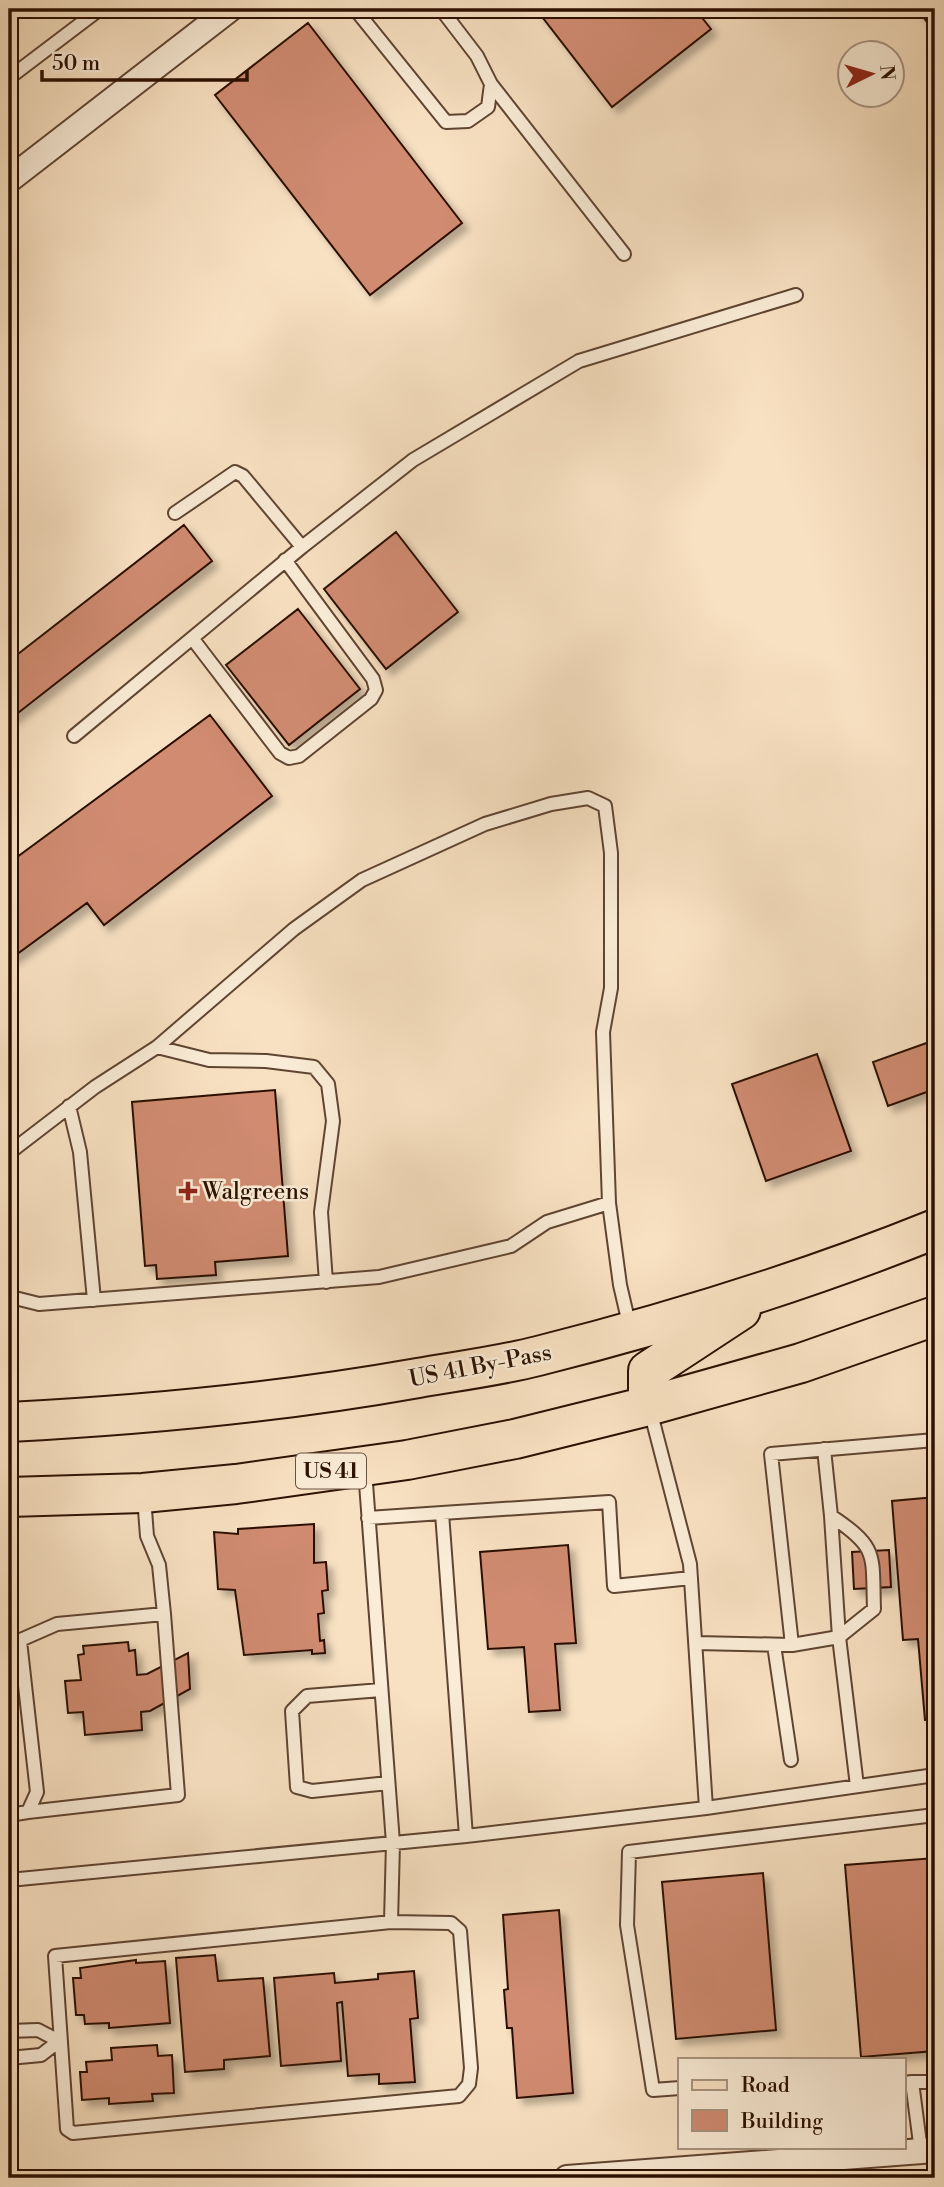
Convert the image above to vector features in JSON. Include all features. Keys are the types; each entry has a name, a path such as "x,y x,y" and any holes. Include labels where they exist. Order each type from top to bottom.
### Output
{"main road":[{"name":"US 41 By-Pass","path":"9,1422 219,1406 380,1385 536,1356 771,1289 855,1261 935,1229"},
{"path":"649,1406 648,1371 667,1357 706,1336 771,1289"},
{"name":"US 41","path":"9,1497 143,1493 365,1466 515,1439 649,1406 800,1363 935,1316"}],"street":[{"path":"9,180 230,9"},
{"path":"567,2178 654,2175 733,2156 928,2151"}],"lane":[{"path":"9,78 100,9"},
{"path":"355,9 446,122 468,121 488,107 491,84"},
{"path":"441,9 477,56 491,84 624,254"},
{"path":"74,736 285,560 413,460 579,361 796,295"},
{"path":"175,513 235,472 243,476 302,547"},
{"path":"192,638 280,754 289,758 299,756 371,699 376,690 373,679 285,560"},
{"path":"9,1153 69,1106 157,1047 294,929 362,880 485,824 551,804 588,798 605,806 611,853 611,988 603,1032 609,1202 620,1285 631,1330"},
{"path":"157,1047 209,1060 266,1061 314,1067 328,1084 333,1121 321,1212 326,1282"},
{"path":"69,1106 80,1152 94,1300"},
{"path":"9,1292 15,1298 38,1304 379,1278 510,1247 547,1222 609,1202"},
{"path":"649,1406 690,1564 706,1808"},
{"path":"792,1645 771,1454 935,1440"},
{"path":"824,1449 839,1637 857,1786"},
{"path":"365,1466 393,1843 391,1922"},
{"path":"9,1815 178,1795 159,1565 147,1536 143,1493"},
{"path":"368,1518 609,1502 614,1586 691,1578"},
{"path":"442,1513 466,1836"},
{"path":"696,1643 792,1645 839,1637 874,1609 872,1553 860,1535 831,1516"},
{"path":"28,1812 37,1792 15,1643 57,1624 164,1614"},
{"path":"774,1645 791,1760"},
{"path":"381,1690 307,1696 292,1711 297,1787 312,1791 388,1783"},
{"path":"9,1880 466,1836 706,1808 935,1775"},
{"path":"678,2088 653,2090 627,1925 629,1852 935,1815"},
{"path":"391,1922 451,1923 460,1931 471,2068 469,2084 458,2096 73,2133 67,2129 60,2042 55,1956 391,1922"},
{"path":"9,2031 38,2030 60,2042"},
{"path":"9,2058 41,2054 60,2042"},
{"path":"928,2151 908,2082 935,2082"}],"building":[{"path":"536,9 695,9 711,29 612,107"},
{"path":"918,9 935,9 935,34"},
{"path":"308,23 462,223 370,295 215,95"},
{"path":"184,525 212,561 9,720 9,661"},
{"path":"396,532 458,612 386,669 324,589"},
{"path":"298,609 360,689 289,745 226,665"},
{"path":"210,715 272,796 104,925 87,903 9,960 9,863"},
{"path":"935,1040 935,1089 888,1106 873,1062"},
{"path":"817,1054 851,1151 766,1181 732,1084"},
{"name":"Walgreens","path":"275,1090 288,1256 215,1262 216,1275 157,1279 156,1265 145,1266 132,1102"},
{"path":"935,1497 935,1719 925,1720 918,1639 903,1640 892,1501"},
{"path":"314,1524 314,1563 326,1562 328,1590 322,1591 324,1613 318,1614 320,1641 324,1640 325,1653 312,1654 312,1650 244,1655 235,1590 218,1589 214,1532 238,1534 238,1529"},
{"path":"568,1545 576,1643 555,1644 560,1710 529,1712 524,1647 488,1649 480,1552"},
{"path":"889,1550 891,1587 854,1589 852,1552"},
{"path":"128,1642 129,1651 135,1650 137,1675 147,1674 188,1653 190,1689 150,1711 141,1712 142,1730 85,1735 83,1712 68,1713 65,1681 81,1680 78,1655 84,1654 83,1646"},
{"path":"935,1858 935,2051 861,2057 845,1865"},
{"path":"763,1873 776,2030 676,2039 662,1882"},
{"path":"559,1910 573,2093 517,2098 512,2028 507,2028 504,1990 508,1989 503,1915"},
{"path":"215,1955 218,1981 263,1978 270,2056 224,2060 224,2069 185,2072 176,1958"},
{"path":"136,1960 136,1963 165,1961 170,2023 109,2028 109,2023 85,2024 84,2015 76,2015 73,1978 81,1978 80,1968"},
{"path":"414,1971 418,2018 410,2019 415,2082 379,2084 379,2074 348,2076 342,2002 337,2003 341,2061 281,2066 274,1978 334,1973 335,1983 378,1979 378,1974"},
{"path":"157,2045 158,2056 172,2055 174,2093 152,2094 153,2101 109,2104 109,2098 82,2100 80,2072 87,2072 86,2062 112,2060 111,2048"}],"place":[{"name":"Walgreens","path":"188,1191"}]}
